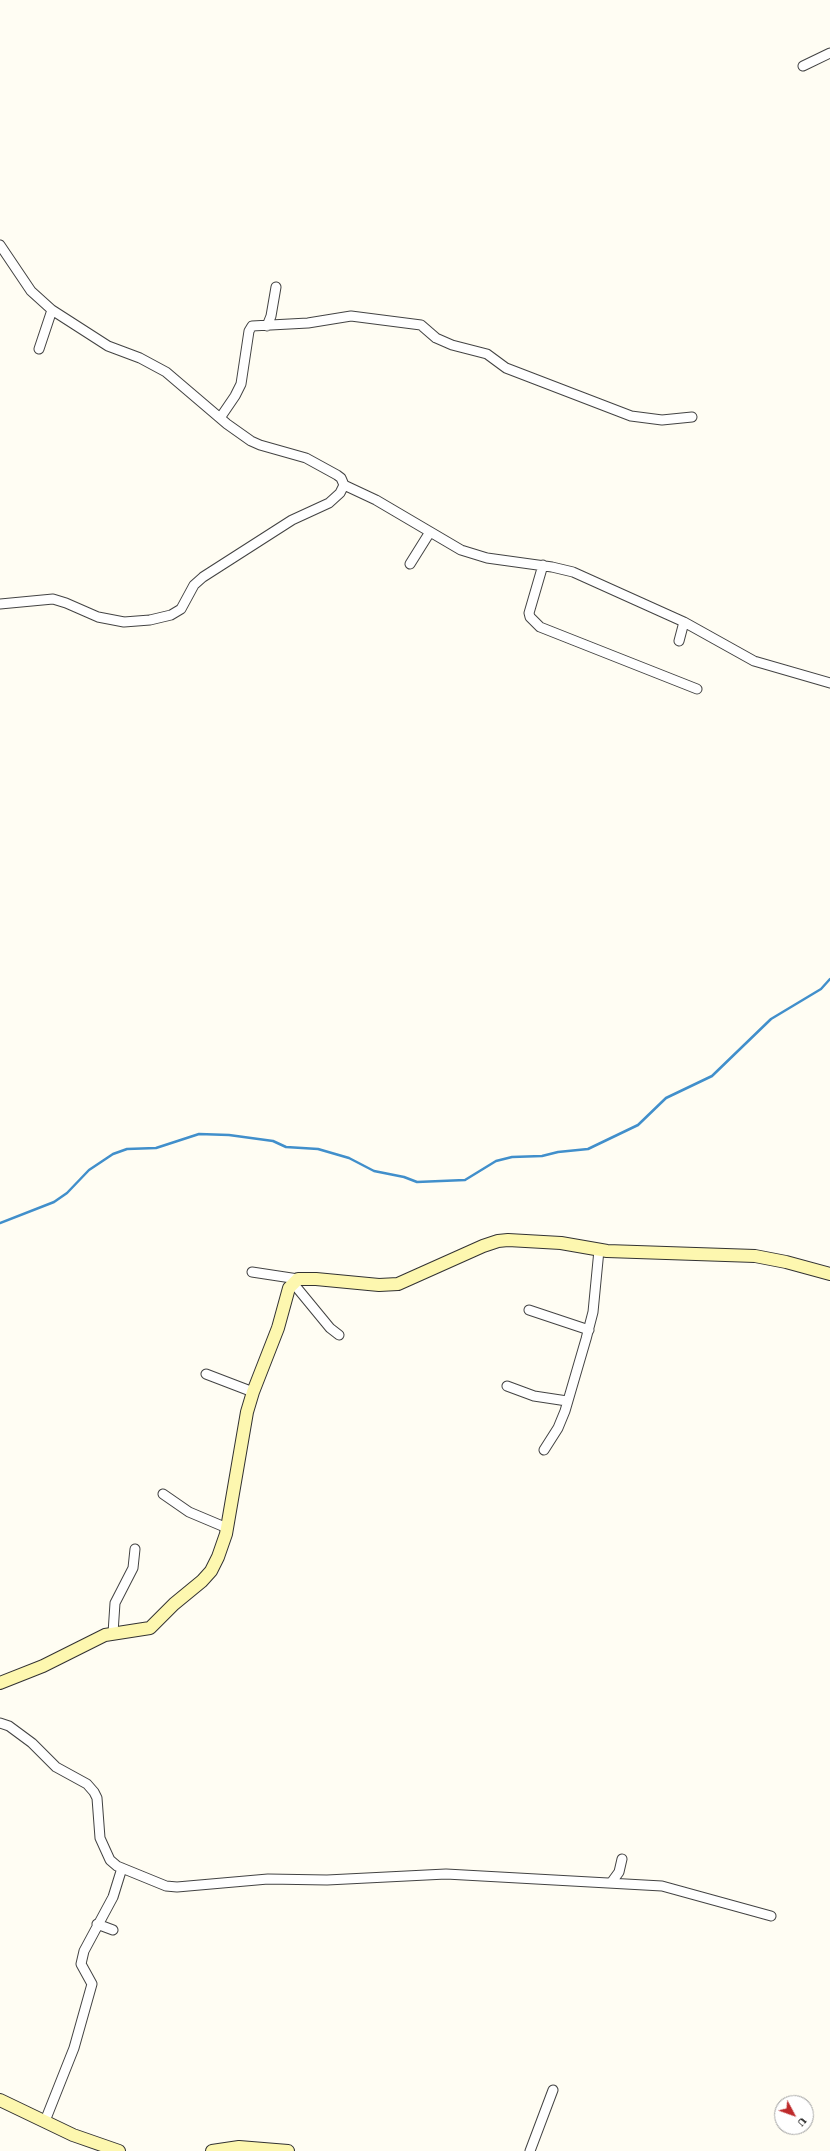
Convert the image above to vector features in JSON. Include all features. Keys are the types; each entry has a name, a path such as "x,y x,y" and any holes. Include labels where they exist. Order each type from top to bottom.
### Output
{"street":[{"path":"803,66 830,53"},
{"path":"0,244 35,296 52,310 108,346 140,358 166,372 220,418 260,445 291,453 331,470 342,478 344,485 340,493 329,503 292,520 203,577 194,585 181,608 171,615 150,620 124,622 98,617 53,599 0,604"},
{"path":"266,326 271,316 276,287"},
{"path":"39,349 52,310"},
{"path":"220,418 235,396 241,384 250,328 256,324 266,326 314,323 351,316 394,323 418,324 439,339 452,345 487,354 506,368 607,408 636,417 655,420 692,417"},
{"path":"344,485 376,500 469,553 563,569 585,577 684,622 754,661 830,683"},
{"path":"410,564 430,532"},
{"path":"543,565 529,613 530,617 540,627 697,689"},
{"path":"678,641 684,622"},
{"path":"252,1272 296,1281 316,1279 379,1285 398,1284 470,1251 498,1241 552,1242 599,1250 734,1254 762,1257 830,1274"},
{"path":"544,1450 558,1428 568,1401 593,1312 599,1250"},
{"path":"296,1281 327,1325 339,1335"},
{"path":"0,1683 43,1666 93,1640 113,1633 150,1628 174,1604 202,1581 215,1564 227,1528 247,1412 253,1392 272,1346 289,1288 296,1281"},
{"path":"529,1310 588,1330"},
{"path":"206,1374 253,1392"},
{"path":"507,1386 534,1396 568,1401"},
{"path":"163,1494 189,1512 227,1528"},
{"path":"113,1633 112,1624 115,1602 133,1568 135,1549"},
{"path":"0,1723 9,1726 32,1743 56,1767 87,1784 94,1792 97,1798 100,1838 110,1860 122,1868 166,1886 177,1887 268,1879 327,1880 446,1874 662,1886 771,1916"},
{"path":"611,1883 619,1872 622,1859"},
{"path":"45,2121 74,2048 92,1984 81,1964 84,1951 97,1924 113,1897 122,1868"},
{"path":"97,1924 113,1930"},
{"path":"530,2151 552,2090"},
{"path":"0,2100 26,2114 45,2121 73,2135 119,2151"},
{"path":"212,2151 239,2147 288,2151"}],"waterway":[{"path":"0,1223 54,1202 67,1193 89,1170 113,1154 127,1149 156,1148 199,1134 229,1135 273,1141 286,1147 318,1149 349,1158 374,1171 404,1177 417,1182 465,1180 496,1161 512,1157 542,1156 558,1152 588,1149 638,1125 666,1098 712,1076 771,1019 821,989 830,979"}]}
